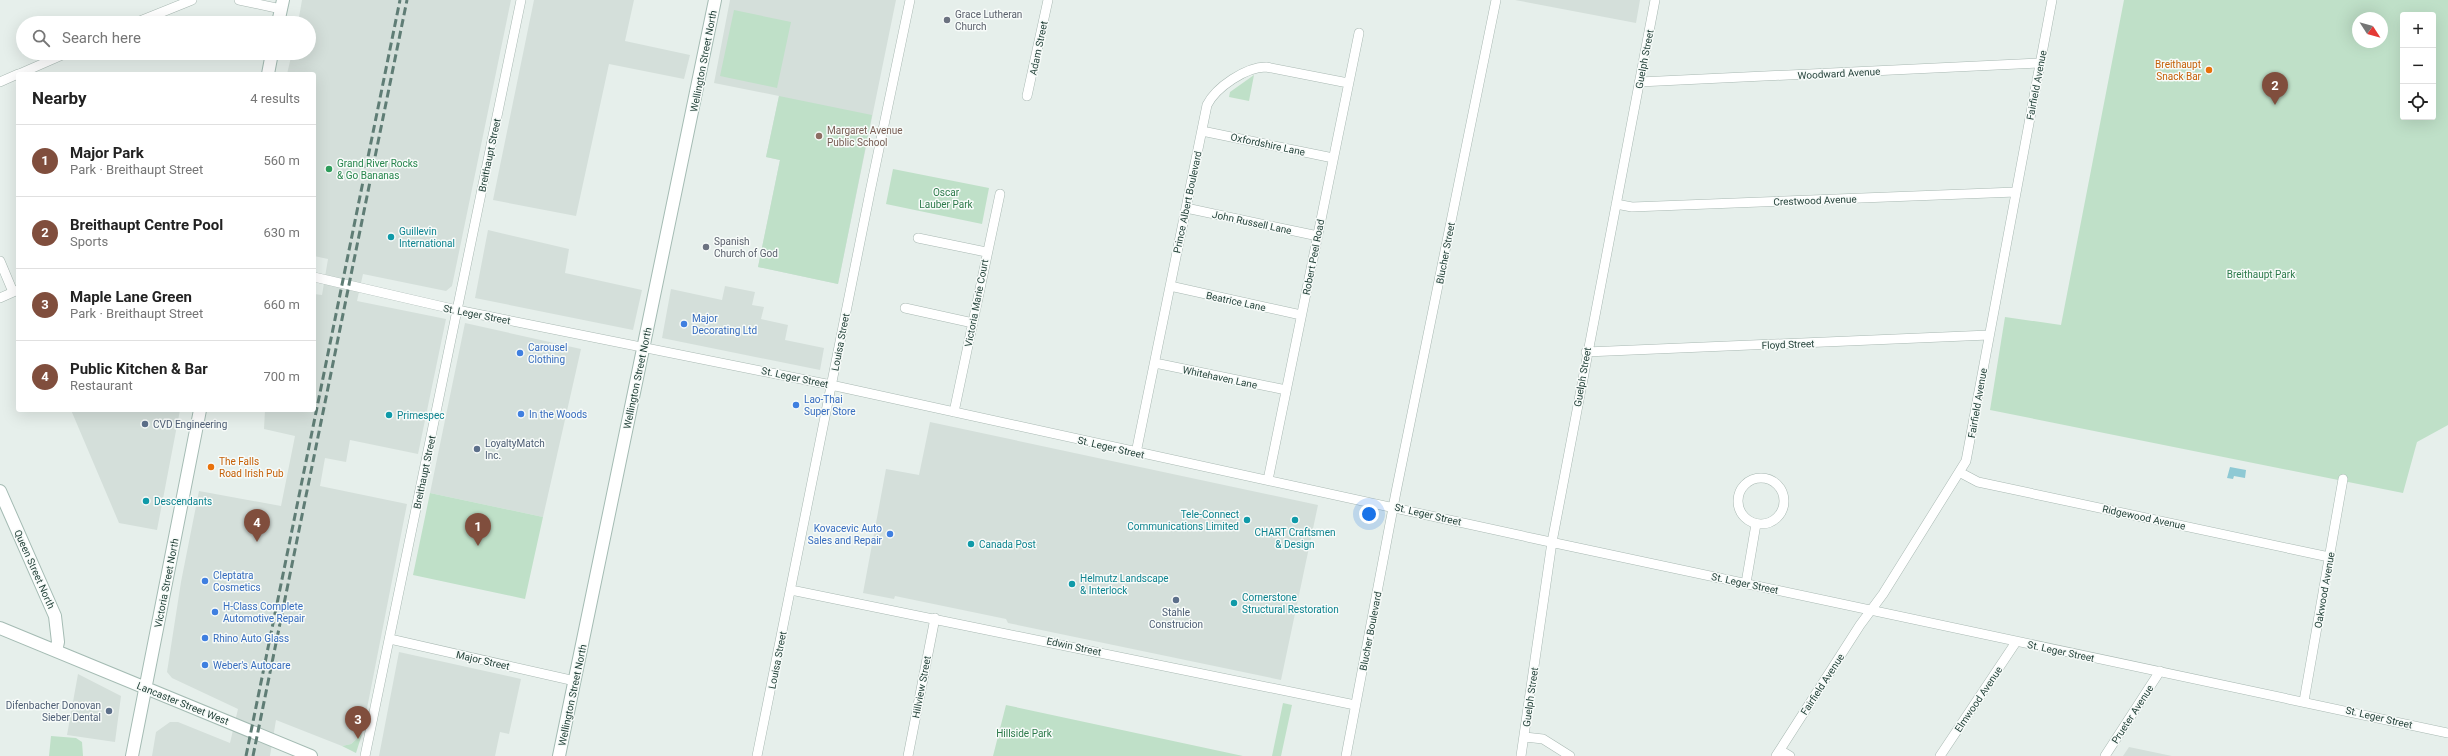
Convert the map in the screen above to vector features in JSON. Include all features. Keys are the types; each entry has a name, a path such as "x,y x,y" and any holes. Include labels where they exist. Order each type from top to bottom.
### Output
{"street":[{"path":"153,16 192,0"},
{"path":"239,0 282,5 280,16"},
{"name":"Breithaupt Street","path":"365,756 521,0"},
{"name":"Wellington Street North","path":"559,756 715,0"},
{"name":"Louisa Street","path":"757,756 910,0"},
{"name":"Adam Street","path":"1027,96 1048,0"},
{"name":"Blucher Street","path":"1394,506 1496,0"},
{"name":"Guelph Street","path":"1521,756 1552,542 1586,352 1655,0"},
{"name":"Fairfield Avenue","path":"1778,753 1961,472 1966,460 2052,0"},
{"name":"Robert Peel Road","path":"1268,480 1358,33"},
{"path":"23,72 51,60"},
{"path":"268,72 271,60"},
{"name":"Woodward Avenue","path":"1639,82 2040,63"},
{"name":"Prince Albert Boulevard","path":"1136,453 1207,105 1212,96 1255,67 1266,67 1348,83"},
{"path":"0,82 16,75"},
{"name":"Oxfordshire Lane","path":"1202,131 1333,158"},
{"name":"Crestwood Avenue","path":"1616,204 1632,207 2016,192"},
{"name":"Victoria Marie Court","path":"954,412 986,252 1000,194"},
{"name":"John Russell Lane","path":"1186,208 1318,236"},
{"path":"918,238 986,252"},
{"path":"0,261 16,291 0,298"},
{"name":"St. Leger Street","path":"316,277 457,310 644,346 831,385 1136,453 1394,506 1552,542 1872,609 2016,642 2304,701 2448,733"},
{"name":"Beatrice Lane","path":"1170,286 1301,315"},
{"path":"905,308 973,323"},
{"name":"Floyd Street","path":"1586,352 1989,335"},
{"name":"Whitehaven Lane","path":"1154,362 1286,390"},
{"name":"Victoria Street North","path":"132,756 200,412"},
{"name":"Ridgewood Avenue","path":"1961,472 1978,482 2329,557"},
{"path":"1754,479 1766,479 1776,484 1780,489 1783,494 1783,506 1778,517 1768,523 1756,524 1745,518 1739,508 1738,496 1744,486 1754,479"},
{"name":"Oakwood Avenue","path":"2304,701 2343,479"},
{"name":"Queen Street North","path":"0,490 55,616 58,642 56,651"},
{"name":"Blucher Boulevard","path":"1346,756 1394,506"},
{"path":"1746,583 1756,524"},
{"name":"Edwin Street","path":"791,590 935,618 1356,705"},
{"name":"Hillview Street","path":"908,756 935,618"},
{"name":"Lancaster Street West","path":"0,628 311,756"},
{"name":"Major Street","path":"390,640 575,681"},
{"name":"Elmwood Avenue","path":"1940,756 2016,642"},
{"name":"Prueter Avenue","path":"2105,756 2160,672"},
{"path":"1524,737 1543,739 1570,756"},
{"path":"1778,753 1790,756"}],"shaded area":[{"path":"302,0 511,0 452,286 446,291 363,274 357,301 446,319 418,454 350,440 346,462 325,458 320,486 407,504 362,734 351,744 342,746 276,720 270,756 152,756 156,732 170,722 178,722 230,743 238,709 172,678 167,672 181,582 199,491 281,506 295,436 264,429 265,412 316,412 316,294 322,295 328,259 316,256 316,72 287,72 290,60 316,60 316,16 299,16"},
{"path":"534,0 634,0 625,41 690,55 684,79 609,64 576,216 493,200"},
{"name":"Margaret Avenue Public School","path":"730,0 896,0 838,284 758,267 780,160 766,157 779,96 714,83"},
{"path":"1515,0 1640,0 1636,23"},
{"path":"488,230 569,249 565,273 642,290 633,330 475,298"},
{"path":"725,286 755,292 752,305 764,307 761,319 788,325 785,340 824,348 820,370 662,338 671,289 722,300"},
{"path":"465,323 581,349 543,517 430,493"},
{"path":"72,412 180,412 157,530 119,523"},
{"path":"930,422 1318,505 1281,680 1008,623 1006,619 895,596 894,599 863,593 886,469 919,475"},
{"path":"399,652 521,679 509,734 500,732 495,756 379,756"},
{"path":"78,674 121,696 115,742 67,735"},
{"path":"2129,747 2172,756 2123,756"}],"green space":[{"name":"Breithaupt Park","path":"2124,0 2448,0 2448,425 2417,442 2403,493 1990,410 2005,317 2061,325"},
{"path":"734,10 791,22 777,88 720,76"},
{"path":"1254,75 1249,101 1229,97 1230,92"},
{"path":"779,96 872,115 838,284 758,267 780,160 766,157"},
{"name":"Oscar Lauber Park","path":"893,169 989,188 982,224 886,204"},
{"path":"430,493 543,517 525,599 413,575"},
{"path":"1283,703 1292,705 1281,756 1272,756"},
{"name":"Hillside Park","path":"1006,705 1243,756 993,756"},
{"path":"362,734 356,753 342,746 351,744"},
{"path":"51,736 76,738 82,742 83,756 49,756"}],"water":[{"path":"2230,467 2246,470 2245,478 2234,476 2233,479 2227,478"}],"railway":[{"path":"246,756 400,0"},
{"path":"253,756 407,0"}],"place":[{"name":"Grace Lutheran Church","path":"947,20"},
{"name":"Breithaupt Snack Bar","path":"2209,70"},
{"name":"Breithaupt Centre Pool","path":"2275,105"},
{"name":"Margaret Avenue Public School","path":"819,136"},
{"name":"Grand River Rocks & Go Bananas","path":"329,169"},
{"name":"Guillevin International","path":"391,237"},
{"name":"Spanish Church of God","path":"706,247"},
{"name":"Major Decorating Ltd","path":"684,324"},
{"name":"Carousel Clothing","path":"520,353"},
{"name":"Lao-Thai Super Store","path":"796,405"},
{"name":"In the Woods","path":"521,414"},
{"name":"Primespec","path":"389,415"},
{"name":"CVD Engineering","path":"145,424"},
{"name":"LoyaltyMatch Inc.","path":"477,449"},
{"name":"The Falls Road Irish Pub","path":"211,467"},
{"name":"Descendants","path":"146,501"},
{"name":"Tele-Connect Communications Limited","path":"1247,520"},
{"name":"CHART Craftsmen & Design","path":"1295,520"},
{"name":"Kovacevic Auto Sales and Repair","path":"890,534"},
{"name":"Public Kitchen & Bar","path":"257,542"},
{"name":"Canada Post","path":"971,544"},
{"name":"Major Park","path":"478,546"},
{"name":"Cleptatra Cosmetics","path":"205,581"},
{"name":"Helmutz Landscape & Interlock","path":"1072,584"},
{"name":"Stahle Construcion","path":"1176,600"},
{"name":"Cornerstone Structural Restoration","path":"1234,603"},
{"name":"H-Class Complete Automotive Repair","path":"215,612"},
{"name":"Rhino Auto Glass","path":"205,638"},
{"name":"Weber's Autocare","path":"205,665"},
{"name":"Difenbacher Donovan Sieber Dental","path":"109,711"},
{"name":"Maple Lane Green","path":"358,739"}]}
